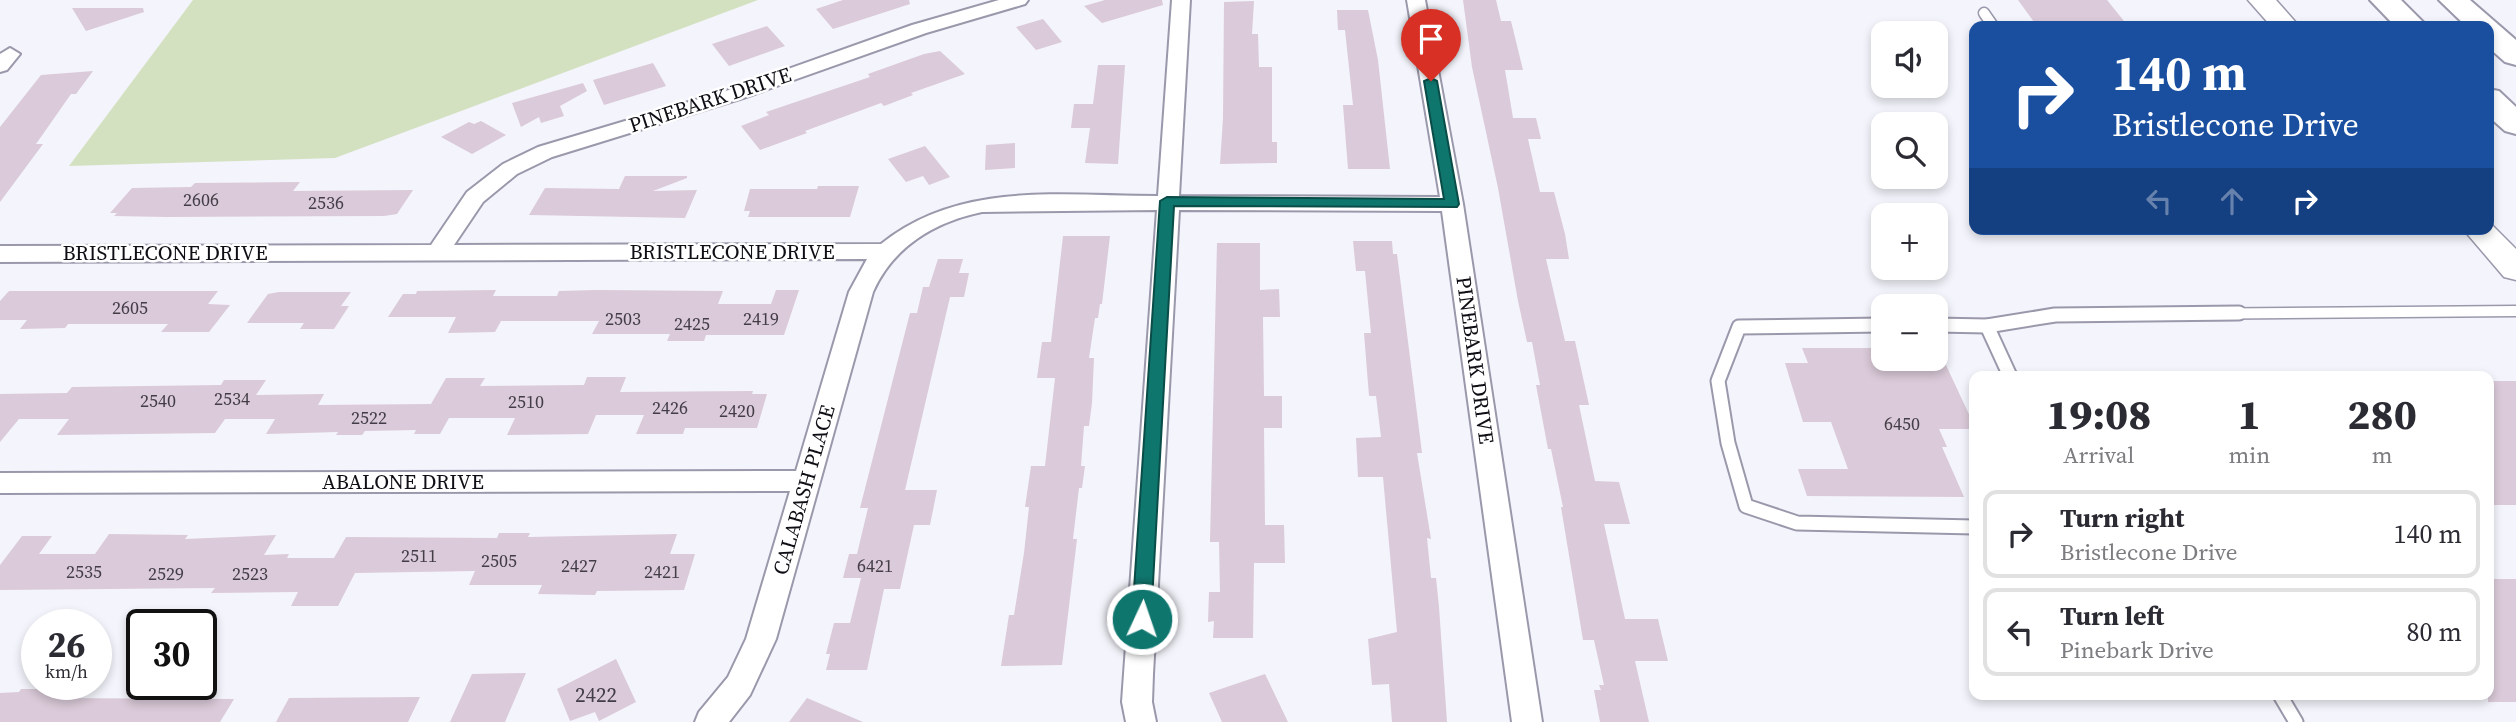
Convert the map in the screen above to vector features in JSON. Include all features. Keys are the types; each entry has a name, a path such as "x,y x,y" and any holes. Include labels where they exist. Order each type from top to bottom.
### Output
{"highway":[{"path":"2384,0 2407,21"},
{"path":"2453,0 2477,21"},
{"path":"2494,36 2516,56"},
{"path":"2494,104 2516,124"}],"street":[{"name":"PINEBARK DRIVE","path":"438,252 475,197 510,169 545,152 736,94 919,29 1018,0"},
{"path":"1141,722 1137,702 1138,674 1181,0"},
{"name":"PINEBARK DRIVE","path":"1416,0 1452,204 1527,722"},
{"path":"2261,0 2281,21"},
{"path":"886,251 915,228 941,216 979,205 1167,201 1452,204"},
{"path":"2485,235 2516,269"},
{"name":"BRISTLECONE DRIVE","path":"0,254 886,251"},
{"name":"CALABASH PLACE","path":"709,722 738,686 751,664 864,282 886,251"},
{"name":"ABALONE DRIVE","path":"0,482 806,481"}],"lane":[{"path":"1984,13 1990,21"},
{"path":"1948,325 1987,326 2055,316 2516,311"},
{"path":"1871,325 1739,327 1718,381 1728,443 1746,506 1797,523 1969,527"},
{"path":"1987,326 2009,371"},
{"path":"2283,700 2296,722"}],"green space":[{"path":"193,0 758,0 335,158 69,166"}],"building":[{"path":"843,0 909,0 910,4 833,29 816,9"},
{"path":"1105,0 1162,0 1163,5 1102,23 1084,6"},
{"path":"1463,0 1496,0 1501,21 1511,21 1523,70 1505,70 1513,118 1536,118 1541,139 1528,139 1540,192 1554,192 1569,259 1546,259 1565,341 1575,341 1589,405 1579,405 1595,481 1619,482 1630,524 1604,524 1625,619 1658,619 1668,661 1635,661 1649,722 1600,722 1594,690 1601,690 1599,685 1604,685 1594,640 1583,640 1563,507 1551,449 1548,449 1536,385 1540,385 1532,342 1527,342 1518,301 1498,188 1472,67"},
{"path":"2018,0 2107,0 2124,21 2033,21"},
{"path":"1254,1 1252,34 1258,34 1259,67 1272,67 1272,142 1277,142 1277,163 1220,164 1224,2"},
{"path":"72,8 143,8 144,12 86,31"},
{"path":"1337,10 1368,10 1378,60 1390,169 1348,169 1343,105 1353,105 1345,30 1338,30"},
{"path":"1043,19 1062,42 1036,50 1016,27"},
{"path":"767,26 785,46 729,66 712,44"},
{"path":"940,51 965,74 911,93 913,95 884,106 881,103 805,131 807,133 760,150 741,126 769,115 766,112 870,77 868,74 924,54"},
{"path":"653,63 666,86 604,105 593,80"},
{"path":"1098,65 1125,65 1118,164 1085,163 1090,128 1071,128 1074,104 1093,104"},
{"path":"93,71 76,94 71,94 36,144 43,144 0,202 0,127 41,75"},
{"path":"583,83 587,91 560,106 564,116 541,123 539,117 521,127 512,103"},
{"path":"481,121 506,135 472,154 441,137 469,122 474,124"},
{"path":"1015,143 1015,168 985,170 986,145"},
{"path":"925,146 950,177 929,185 923,176 906,182 888,159"},
{"path":"625,176 687,176 653,191 697,190 685,218 529,215 545,188 619,189"},
{"path":"300,182 293,191 413,190 397,214 384,216 167,217 114,216 117,213 110,213 132,188 191,187 195,183"},
{"path":"818,186 859,186 850,217 748,217 750,211 744,211 750,189 817,189"},
{"path":"1063,236 1110,236 1102,304 1098,318 1095,318 1089,358 1094,358 1092,403 1089,426 1084,426 1081,466 1085,466 1082,488 1079,488 1073,539 1077,539 1062,665 1001,666 1009,615 1014,615 1024,553 1029,507 1025,507 1031,466 1045,466 1055,378 1037,378 1042,342 1051,342"},
{"path":"1353,241 1392,241 1393,254 1397,254 1422,453 1417,453 1431,539 1427,538 1431,578 1436,578 1447,722 1392,722 1389,684 1372,685 1368,639 1397,632 1383,477 1358,477 1356,438 1381,437 1376,396 1369,396 1364,333 1371,333 1365,271 1356,271"},
{"path":"1217,243 1260,243 1260,290 1279,289 1280,317 1263,317 1264,396 1282,396 1282,428 1264,428 1265,525 1284,525 1285,563 1254,563 1253,638 1213,638 1214,621 1208,622 1209,592 1220,592 1219,542 1210,542"},
{"path":"938,259 963,259 959,273 969,273 964,297 950,297 905,490 937,490 930,525 914,525 900,589 884,589 867,670 826,670 830,654 826,654 834,623 850,623 861,578 843,578 849,554 857,554 868,508 860,508 910,313 917,313 923,287 929,287"},
{"path":"496,290 493,296 557,296 559,291 596,290 723,291 718,304 771,304 776,290 799,290 784,335 706,335 704,341 667,341 670,334 592,334 599,321 501,321 495,332 448,333 456,317 388,317 403,294 416,294 417,291"},
{"path":"9,291 218,291 208,304 230,305 209,332 161,332 168,324 68,324 65,328 20,329 27,320 0,320 0,301"},
{"path":"351,292 341,306 349,306 334,329 300,329 304,323 247,323 268,294"},
{"path":"1802,348 1871,348 1871,371 1948,369 1969,414 1969,429 1939,429 1947,447 1942,447 1964,497 1807,496 1798,469 1848,469 1831,422 1803,422 1785,363 1808,363"},
{"path":"587,377 626,377 620,392 753,391 752,394 767,394 757,428 685,428 683,434 636,434 644,415 596,415 588,434 507,435 515,418 449,418 440,434 414,434 416,430 365,431 362,435 336,435 338,432 266,434 275,419 225,419 215,433 57,435 69,419 19,419 0,442 0,394 67,393 72,387 221,385 224,380 266,380 256,395 324,394 318,405 431,404 446,378 485,378 480,386 584,385"},
{"path":"2494,381 2516,381 2516,505 2494,505"},
{"path":"499,533 530,533 528,537 677,534 670,554 695,554 684,590 597,591 595,595 538,594 542,585 469,585 475,571 355,573 338,606 291,606 298,592 211,593 215,588 0,590 0,565 22,536 52,536 39,554 95,554 109,534 188,535 185,539 276,535 264,555 334,558 346,537 497,538"},
{"path":"2494,579 2516,579 2516,702 2488,702 2494,700"},
{"path":"616,659 636,702 599,721 595,712 570,721 557,689"},
{"path":"526,673 505,722 450,722 472,674"},
{"path":"1265,674 1288,722 1222,722 1209,693"},
{"path":"21,689 21,700 234,699 220,722 0,722 0,693 19,692"},
{"path":"420,697 408,722 276,722 289,698"},
{"path":"807,698 863,722 789,722"}],"route":[{"path":"1142,619 1167,201 1452,204 1431,81"}]}
